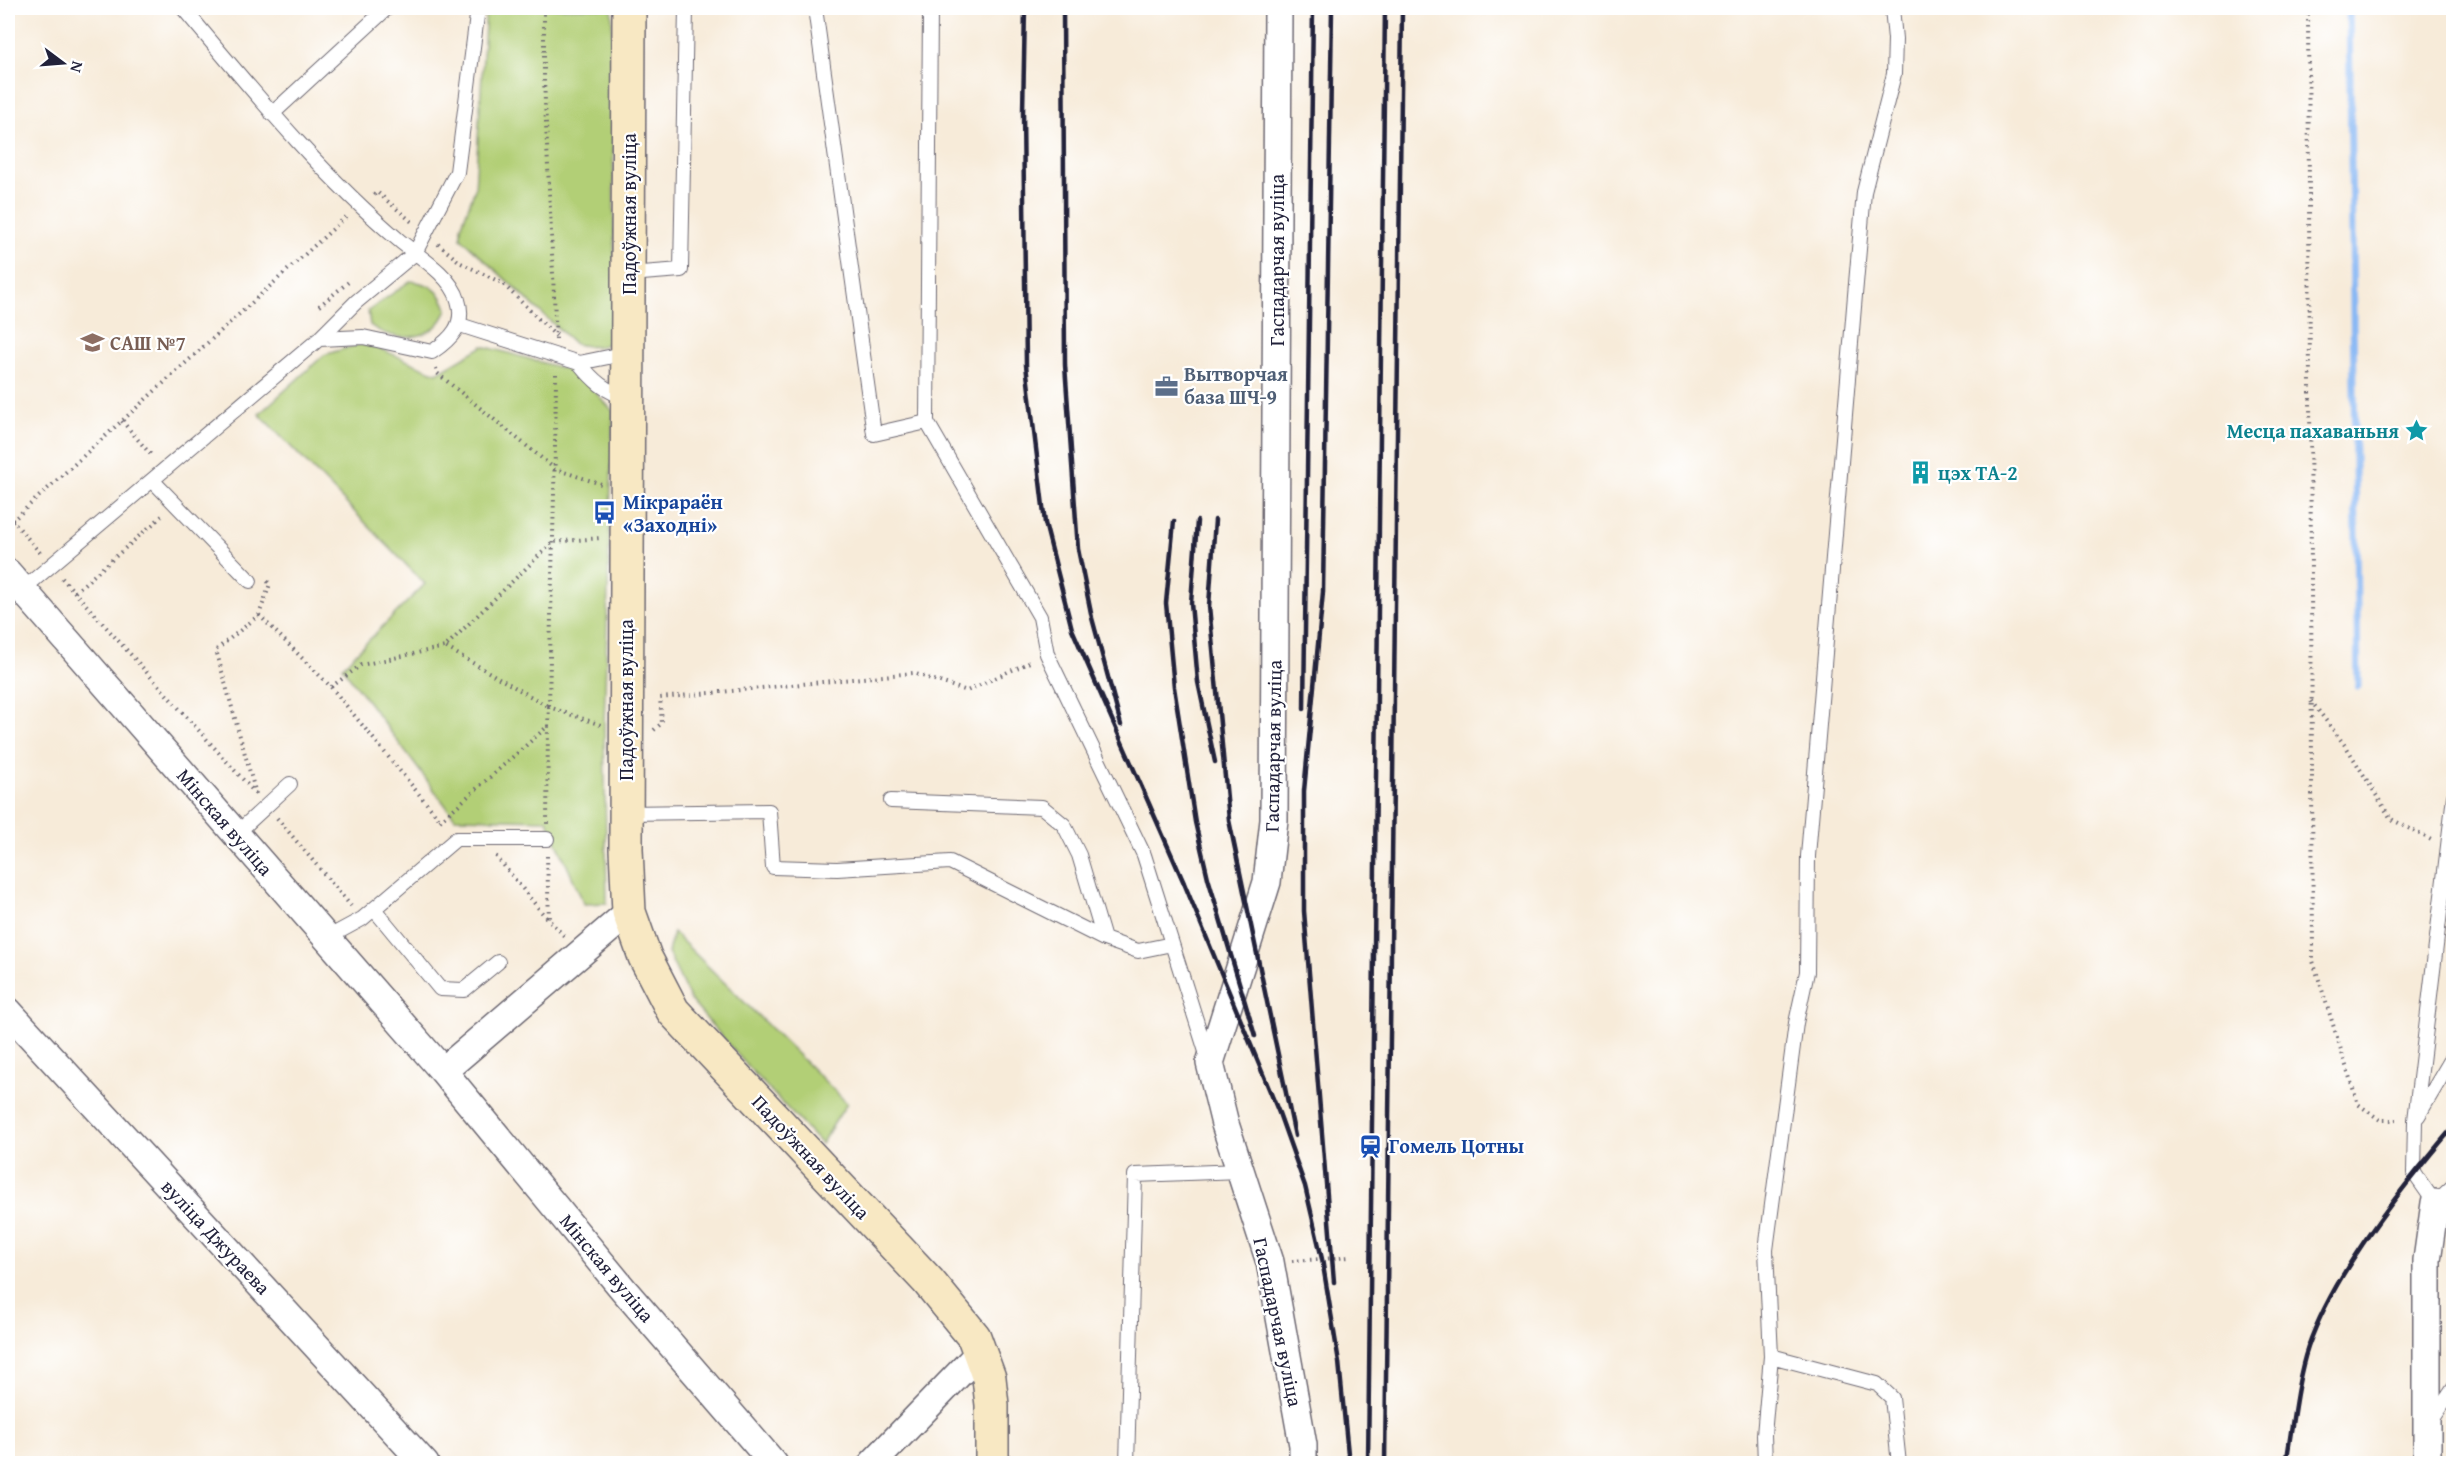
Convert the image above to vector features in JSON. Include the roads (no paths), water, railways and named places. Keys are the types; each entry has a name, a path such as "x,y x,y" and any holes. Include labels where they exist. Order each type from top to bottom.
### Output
{"main road":[{"name":"Падоўжная вуліца","path":"629,8 626,813 629,912 645,957 673,1011 959,1316 981,1351 989,1378 992,1405 992,1464"}],"street":[{"name":"Гаспадарчая вуліца","path":"1278,8 1274,820 1267,882 1210,1063 1240,1171 1270,1262 1304,1445 1303,1464"},
{"name":"Мінская вуліца","path":"15,582 443,1071 623,1289 774,1464"},
{"path":"443,1071 629,912"},
{"name":"вуліца Джураева","path":"8,1011 425,1464"},
{"path":"2427,1464 2427,1260 2447,1204"},
{"path":"872,1464 981,1351"}],"lane":[{"path":"183,8 272,114 358,206 448,283 458,300 460,325 451,339 432,352 363,337 319,339"},
{"path":"272,114 387,8"},
{"path":"15,582 51,566 153,482 319,339 356,302 415,253 457,172 478,8"},
{"path":"629,274 681,270 686,8"},
{"path":"815,8 874,434 927,422"},
{"path":"930,8 927,422 1040,616 1047,654 1090,738 1144,855 1210,1063"},
{"path":"1766,1464 1764,1435 1772,1356 1766,1250 1796,1023 1807,972 1808,856 1864,192 1894,74 1895,39 1892,8"},
{"path":"460,325 579,363 628,353"},
{"path":"579,363 594,381 613,394 628,398"},
{"path":"153,482 250,581"},
{"path":"236,834 290,784"},
{"path":"2447,1204 2414,1173 2415,1120 2454,796"},
{"path":"891,801 1042,807 1064,825 1080,855 1104,939"},
{"path":"626,813 769,811 773,867 837,869 950,862 1104,939 1138,951 1172,945"},
{"path":"327,938 362,919 456,839 547,839"},
{"path":"374,909 440,989 464,990 498,962"},
{"path":"2415,1120 2454,1055"},
{"path":"1126,1464 1135,1175 1240,1171"},
{"path":"1772,1356 1877,1384 1892,1398 1899,1464"},
{"path":"2427,1428 2454,1387"}],"waterway":[{"path":"2349,8 2358,686"}],"railway":[{"path":"1025,8 1023,112 1026,365 1045,523 1072,629 1184,883 1279,1113 1305,1186 1322,1259 1339,1362 1349,1464"},
{"path":"1063,8 1065,365 1078,549 1092,618 1121,725"},
{"path":"1304,709 1313,8"},
{"path":"1332,8 1323,592 1304,791 1304,911 1334,1282"},
{"path":"1368,1464 1385,8"},
{"path":"1385,1464 1402,8"},
{"path":"1215,520 1209,606 1229,820 1295,1136"},
{"path":"1174,521 1166,603 1174,687 1195,822 1208,878 1255,1036"},
{"path":"1197,521 1191,603 1198,682 1215,762"},
{"path":"2286,1464 2301,1374 2308,1347 2320,1318 2352,1260 2372,1231 2413,1175 2454,1126"}],"place":[{"name":"САШ №7","path":"92,343"},
{"name":"Вытворчая база ШЧ-9","path":"1166,386"},
{"name":"Месца пахаваньня","path":"2417,431"},
{"name":"цэх ТА-2","path":"1920,473"},
{"name":"Мікрараён «Заходні»","path":"605,513"},
{"name":"Гомель Цотны","path":"1371,1146"}]}
